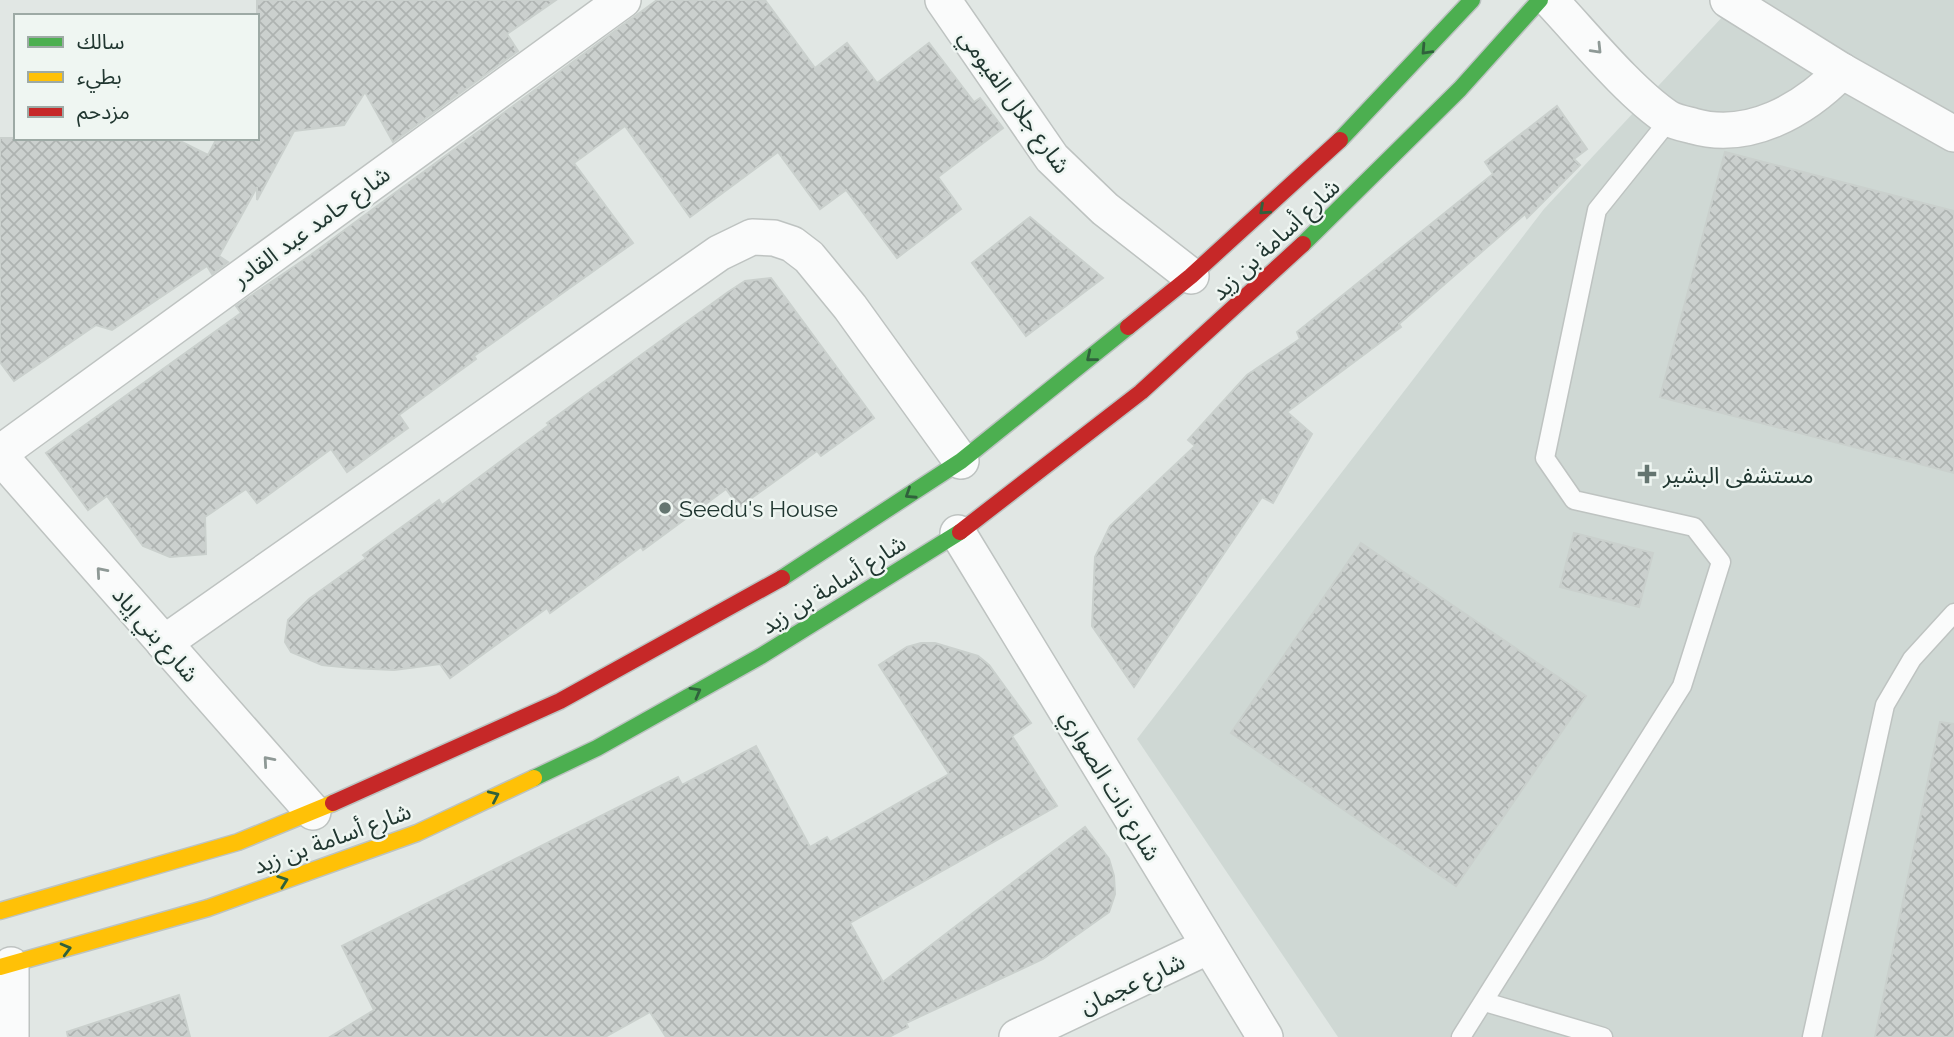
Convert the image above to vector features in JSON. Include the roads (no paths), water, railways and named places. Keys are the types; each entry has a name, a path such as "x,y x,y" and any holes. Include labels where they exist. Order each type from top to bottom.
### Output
{"highway":[{"name":"شارع أسامة بن زيد","path":"0,911 238,842 313,812 560,701 760,593 961,461 1191,276 1332,149 1472,0"},
{"name":"شارع أسامة بن زيد","path":"6,966 208,908 417,833 597,748 761,656 958,533 1142,392 1263,283 1422,128 1540,0"}],"street":[{"name":"شارع حامد عبد القادر","path":"0,455 622,0"},
{"name":"شارع جلال الفيومي","path":"943,0 1006,96 1052,159 1105,209 1191,276"},
{"path":"1550,0 1642,96 1670,119 1709,130 1745,128 1772,121 1825,88 1842,71"},
{"path":"1728,0 1842,71 1954,134"},
{"path":"164,643 719,253 752,237 774,237 809,257 850,307 961,461"},
{"name":"شارع بني إياد","path":"0,455 313,812"},
{"name":"شارع ذات الصواري","path":"958,533 1265,1037"},
{"name":"شارع عجمان","path":"1017,1037 1209,946"},
{"path":"6,966 11,1037"}],"lane":[{"path":"1461,1037 1682,686 1721,562 1693,527 1574,500 1545,458 1597,210 1670,119"},
{"path":"1812,1037 1885,705 1912,659 1954,613"},
{"path":"1485,1002 1603,1037"}],"place":[{"name":"مستشفى البشير","path":"1647,474"},
{"name":"Seedu's House","path":"665,508"}]}
